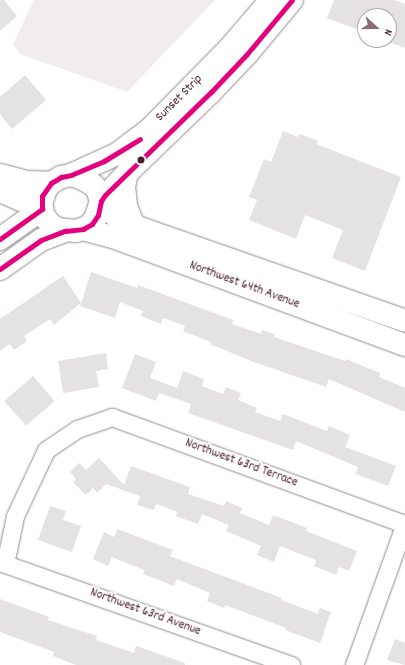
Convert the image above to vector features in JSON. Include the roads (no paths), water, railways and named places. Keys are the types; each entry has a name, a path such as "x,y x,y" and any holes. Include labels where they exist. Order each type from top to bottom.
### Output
{"street":[{"name":"Sunset Strip","path":"71,175 117,154 148,131 228,50 271,0"},
{"name":"Sunset Strip","path":"101,201 127,173 212,92 247,54 292,0"},
{"path":"127,173 124,186 126,206 132,222 138,228"},
{"path":"0,175 27,182 51,183"},
{"path":"0,269 41,240 74,230 95,220 101,201 97,189 81,178 71,175 61,177 51,183 42,196 42,209 43,215 50,224 74,230"},
{"path":"0,191 42,209"},
{"name":"Northwest 64th Avenue","path":"101,201 120,221 405,321"},
{"path":"0,238 42,209"},
{"name":"Northwest 64th Avenue","path":"74,230 113,237 405,345"},
{"name":"Northwest 63rd Terrace","path":"2,563 15,516 46,450 77,429 112,417 405,523"},
{"path":"354,665 405,523"},
{"name":"Northwest 63rd Avenue","path":"2,563 291,665"}]}
